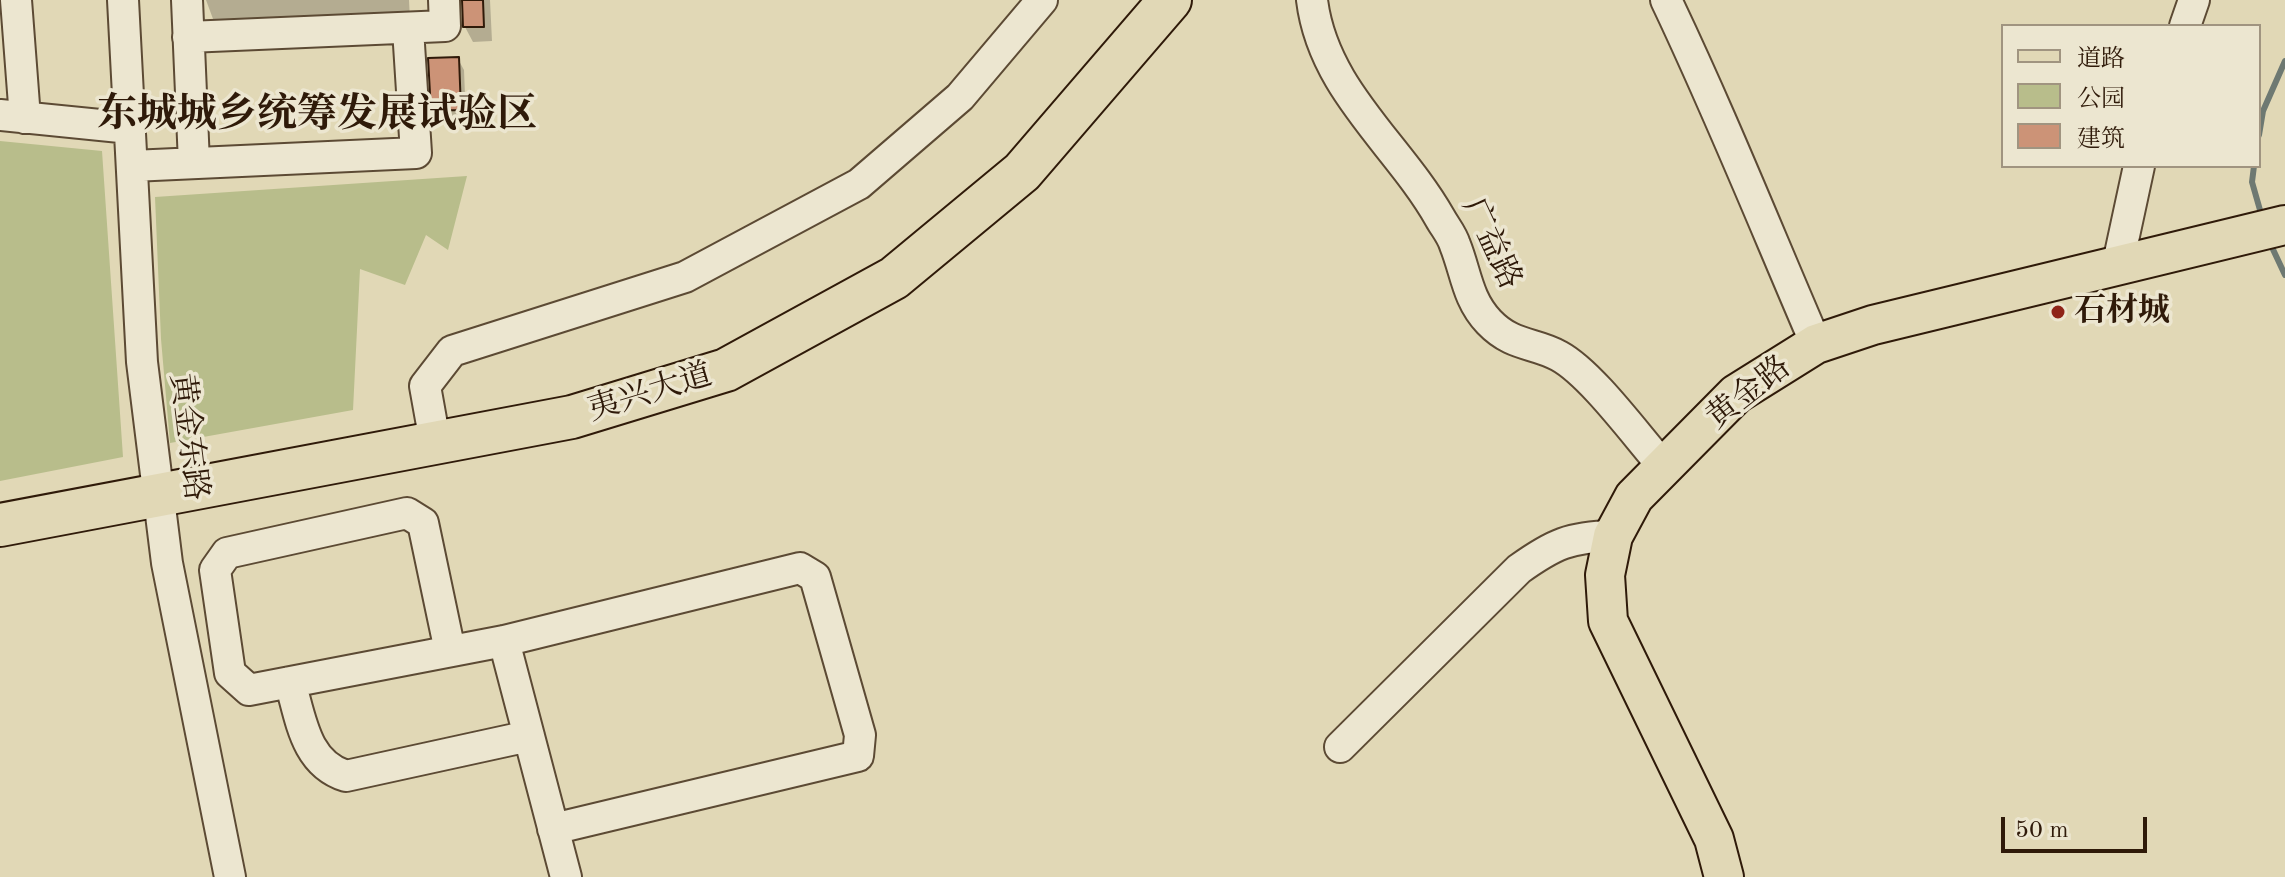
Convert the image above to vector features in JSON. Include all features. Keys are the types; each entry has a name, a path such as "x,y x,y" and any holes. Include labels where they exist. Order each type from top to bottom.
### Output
{"highway":[{"name":"夷兴大道","path":"0,525 432,425 568,399 719,353 883,263 1009,159 1146,0"},
{"name":"夷兴大道","path":"0,507 158,486 572,417 726,370 905,269 1022,172 1170,0"}],"main road":[{"name":"黄金路","path":"1724,877 1714,839 1608,621 1605,575 1613,536 1634,497 1736,394 1816,344 1873,325 2285,225"}],"street":[{"path":"16,0 12,116 130,128"},
{"name":"黄金东路","path":"123,0 142,362 167,563 230,877"},
{"path":"187,0 194,163"},
{"path":"188,37 445,26 444,0"},
{"path":"432,425 425,386 452,351 685,277 859,184 960,97 1042,0"},
{"name":"广益路","path":"1312,0 1335,74 1371,128 1420,183 1455,244 1465,285 1488,321 1520,345 1560,356 1593,386 1664,467"},
{"path":"1666,0 1738,155 1746,183 1816,344"},
{"path":"2186,24 2194,0"},
{"path":"132,166 416,153 408,29"},
{"path":"2117,268 2139,168"},
{"path":"450,651 423,523 407,513 227,553 215,570 230,673 249,690 504,641 800,568 815,577 860,735 858,756 553,829"},
{"path":"1340,747 1519,569 1551,546 1577,537 1613,536"},
{"path":"504,641 566,877"},
{"path":"290,682 311,751 331,771 346,776 529,736"}],"green space":[{"path":"0,141 102,151 123,457 0,481"},
{"path":"467,176 448,250 426,235 405,285 360,269 353,410 170,443 161,339 155,197"}],"building":[{"path":"462,0 483,0 484,27 463,27"},
{"path":"459,57 461,110 431,111 428,58"}],"waterway":[{"path":"2261,123 2263,111 2285,61"},
{"path":"2254,168 2252,182 2262,217"},
{"path":"2270,243 2285,275"}],"place":[{"name":"石材城","path":"2058,312"}],"district":[{"name":"东城城乡统筹发展试验区","path":"317,116"}]}
